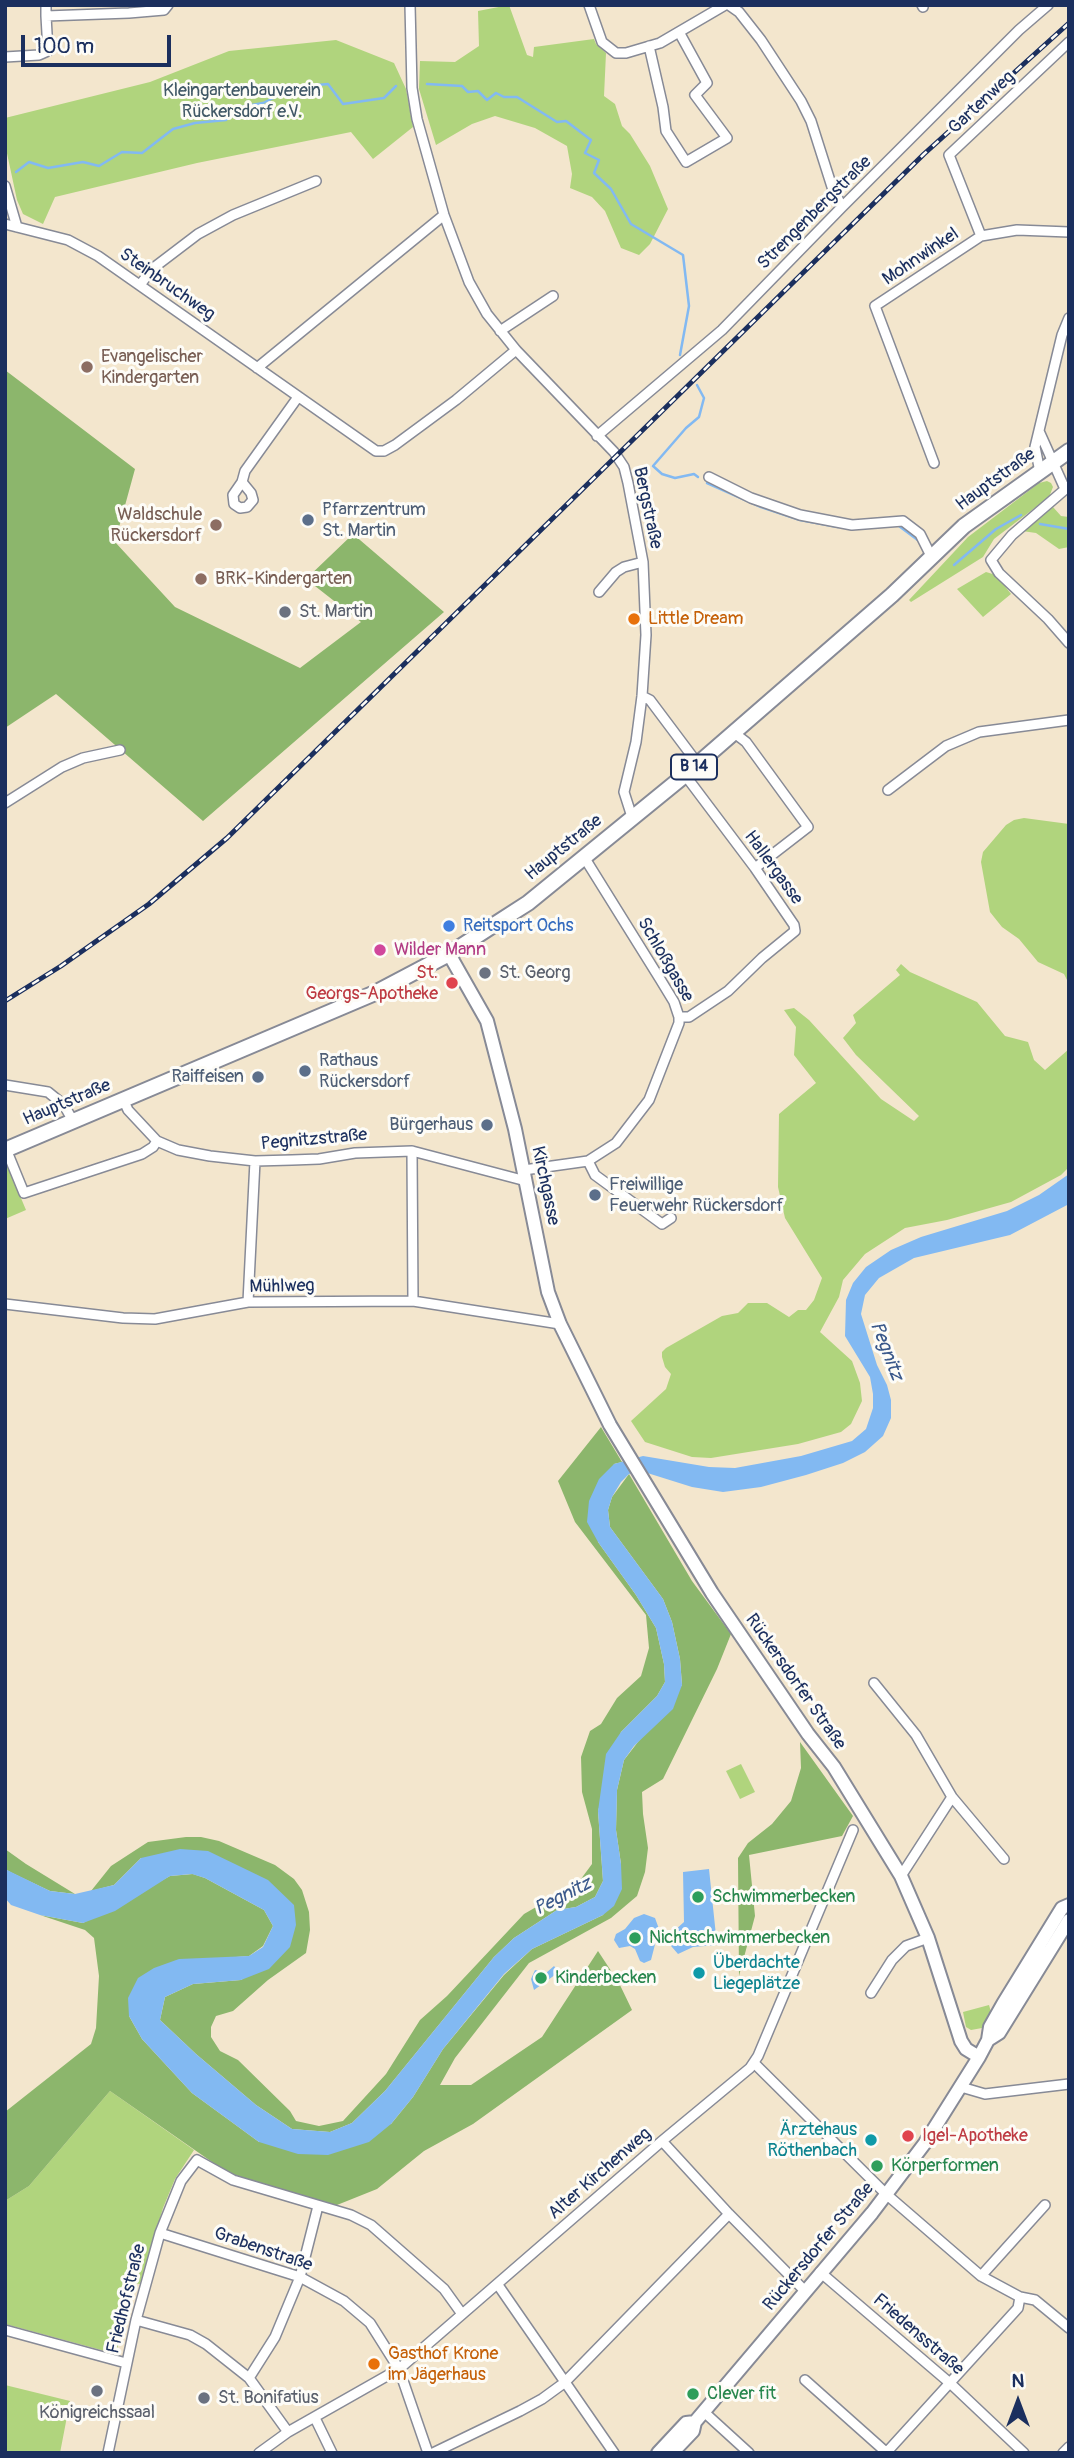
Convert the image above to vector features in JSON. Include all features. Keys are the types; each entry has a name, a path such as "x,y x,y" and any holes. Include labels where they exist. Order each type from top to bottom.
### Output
{"main road":[{"name":"Hauptstraße","path":"6,1150 375,993 449,954 528,903 698,764 932,558 964,526 1069,452"},
{"name":"Kirchgasse","path":"449,954 487,1021 525,1175 548,1292 560,1324 610,1425 697,1567"},
{"name":"Rückersdorfer Straße","path":"672,2453 693,2431 695,2422 887,2194 925,2143 979,2057 966,2049 961,2040 929,1938 901,1876 834,1767 808,1734 697,1567"},
{"path":"979,2057 988,2040 990,2027 1003,2004 1062,1909 1069,1905"},
{"path":"988,2040 999,2033 1069,1920"},
{"name":"Rückersdorfer Straße","path":"658,2453 686,2423 695,2422"}],"street":[{"path":"5,57 39,55 48,51 46,5"},
{"path":"46,16 164,10 168,5"},
{"name":"Bergstraße","path":"410,5 412,88 417,119 444,215 469,282 500,331 614,452 624,467 643,562 646,635 636,742 624,792 632,817"},
{"path":"589,5 602,42 616,53 649,46 727,5 739,12 801,101 811,121 832,187 842,207"},
{"name":"Strengenbergstraße","path":"597,436 722,330 1019,30 1048,5"},
{"path":"649,46 666,131 686,162 727,138 695,95 707,83 679,32"},
{"name":"Gartenweg","path":"981,236 949,155 1069,42"},
{"path":"139,285 152,270 198,234 233,215 316,181"},
{"path":"5,186 17,227"},
{"path":"257,368 444,215"},
{"name":"Steinbruchweg","path":"5,224 48,233 82,247 376,450 384,451 456,400 516,350"},
{"name":"Mohnwinkel","path":"934,463 875,306 981,236 1017,230 1069,232"},
{"path":"500,331 553,296"},
{"path":"1040,472 1035,447 1062,335 1069,318"},
{"path":"242,482 245,471 298,397"},
{"path":"1039,431 1067,487 1012,535 990,560 999,573 1048,619 1069,643"},
{"path":"709,477 751,498 800,515 852,525 903,521 920,534 932,558"},
{"path":"599,592 616,572 643,562"},
{"path":"642,696 650,700 698,764"},
{"path":"888,790 946,746 979,732 1069,720"},
{"path":"733,732 746,742 808,827 755,869"},
{"path":"5,803 62,766 83,758 120,750"},
{"name":"Hallergasse","path":"679,1017 688,1017 729,991 762,958 795,931 794,925 755,869 685,775"},
{"name":"Schloßgasse","path":"525,1175 588,1161 616,1143 649,1100 679,1023 679,1017 660,979 584,857"},
{"path":"5,1085 48,1092 64,1105 73,1121"},
{"name":"Pegnitzstraße","path":"123,1099 128,1110 157,1141 178,1150 255,1161 412,1151 525,1175"},
{"path":"6,1150 24,1192 142,1154 157,1141"},
{"path":"412,1151 413,1301"},
{"path":"248,1302 255,1161"},
{"path":"588,1161 595,1175 662,1224 671,1218"},
{"name":"Mühlweg","path":"5,1304 123,1318 155,1319 248,1302 413,1301 560,1324"},
{"path":"874,1683 916,1735 952,1797 1004,1859"},
{"path":"901,1876 952,1797"},
{"name":"Alter Kirchenweg","path":"259,2453 288,2432 398,2369 754,2063 853,1830"},
{"path":"872,1993 892,1960 906,1946 929,1938"},
{"path":"754,2063 887,2194 981,2276 1020,2297 1035,2300 1069,2328"},
{"path":"961,2087 975,2094 985,2094 1069,2084"},
{"path":"662,2141 805,2291"},
{"name":"Friedhofstraße","path":"108,2453 136,2320 160,2232 181,2181 197,2160 233,2180 318,2206"},
{"path":"981,2276 1045,2205"},
{"path":"249,2378 275,2337 300,2277 318,2206 351,2215 371,2225 444,2289 463,2314"},
{"name":"Grabenstraße","path":"160,2232 300,2277 344,2301 370,2323 398,2369 430,2453 520,2411 564,2383 729,2214"},
{"name":"Friedensstraße","path":"820,2272 951,2384 1024,2453"},
{"path":"498,2285 614,2453"},
{"path":"805,2380 886,2453 1018,2308 1020,2297"},
{"path":"136,2320 190,2334 206,2344 249,2378 288,2432"},
{"path":"5,2330 126,2363"},
{"path":"705,2412 749,2453"},
{"path":"315,2418 332,2453"},
{"path":"1063,2453 1069,2447"}],"green space":[{"path":"509,5 527,55 533,57 534,47 594,39 606,53 604,96 615,104 622,126 650,166 668,209 650,244 639,255 621,248 605,211 592,197 570,188 572,174 567,146 535,128 495,116 472,124 436,145 419,89 420,61 455,62 479,46 478,11"},
{"name":"Kleingartenbauverein Rückersdorf e.V.","path":"336,40 394,63 406,89 413,127 373,159 351,132 197,163 55,197 43,224 23,214 17,200 5,144 5,118 150,82 229,51"},
{"path":"5,370 135,469 115,542 175,607 300,668 361,622 306,579 353,534 444,612 203,821 56,694 5,728"},
{"path":"1047,481 1053,487 1049,497 994,539 983,557 911,602 909,600 968,537 1039,483"},
{"path":"1053,507 1061,516 1069,517 1069,547 1059,549 1036,533 1022,531"},
{"path":"986,572 996,575 1011,594 983,617 957,589"},
{"path":"1024,818 1069,824 1069,984 1064,974 1038,962 1019,939 1002,927 990,912 981,862 983,852 1006,825"},
{"path":"901,964 910,972 977,1002 1005,1036 1028,1042 1034,1060 1045,1070 1069,1049 1069,1167 1061,1175 1011,1202 947,1220 905,1228 865,1254 843,1280 839,1297 820,1332 852,1361 860,1383 862,1401 851,1424 841,1432 798,1444 711,1458 692,1457 645,1442 631,1421 666,1389 671,1374 662,1357 666,1348 722,1316 738,1313 748,1303 767,1303 789,1317 798,1310 806,1310 814,1300 822,1278 785,1218 778,1187 779,1114 816,1083 794,1055 796,1027 784,1010 794,1008 809,1020 881,1099 914,1121 919,1116 856,1055 843,1038 856,1023 853,1015 900,975 896,970"},
{"path":"7,1165 26,1210 5,1219 5,1166"},
{"path":"601,1427 622,1462 614,1464 598,1542 656,1628 665,1682 657,1696 621,1732 598,1811 603,1881 595,1897 576,1907 557,1910 514,1938 494,1957 385,2091 352,2123 330,2132 292,2129 256,2105 160,2020 165,1997 193,1984 241,1980 289,1947 268,1881 240,1869 141,1858 114,1885 91,1891 111,1866 148,1842 186,1837 219,1841 275,1865 294,1879 302,1890 309,1912 310,1930 306,1953 268,1980 233,2011 216,2016 211,2027 211,2037 220,2051 238,2060 290,2111 296,2121 319,2126 343,2121 386,2074 420,2020 447,1996 524,1914 578,1883 592,1864 592,1829 582,1792 581,1757 590,1731 601,1724 617,1698 641,1676 649,1648 646,1615 575,1522 558,1481"},
{"path":"629,1474 692,1581 731,1634 717,1669 663,1779 642,1792 648,1848 645,1872 637,1896 611,1918 529,1963 455,2058 440,2085 471,2085 542,2037 598,1951 619,1983 632,2010 473,2124 424,2151 377,2189 332,2207 235,2178 110,2091 29,2186 5,2201 5,2112 91,2044 96,2028 99,1976 94,1938 85,1930 40,1915 83,1923 170,1876 193,1874 264,1910 273,1926 263,1946 249,1956 223,1958 129,2016 142,2039 192,2093 259,2142 391,2124 413,2097 443,2049 504,1975 532,1949 603,1915 621,1864 616,1830 617,1790 624,1760 682,1685 680,1659 672,1622 663,1599 610,1527 608,1510 612,1497"},
{"path":"800,1742 853,1816 842,1836 749,1855 755,1916 739,1976 738,1858 748,1843 772,1824 791,1801 801,1768"},
{"path":"741,1764 755,1792 740,1799 726,1771"},
{"path":"5,1849 75,1894 50,1891 5,1869"},
{"path":"989,2005 991,2012 982,2028 971,2030 966,2027 963,2012"},
{"path":"110,2091 194,2150 175,2179 163,2208 140,2284 133,2283 116,2354 5,2324 5,2201 29,2186"},
{"path":"5,2385 70,2401 60,2453 5,2453"}],"water":[{"path":"1069,1174 1069,1204 1010,1235 914,1258 879,1278 865,1295 861,1314 877,1365 887,1385 891,1400 891,1418 883,1436 865,1452 843,1463 806,1475 761,1487 723,1492 692,1487 641,1471 629,1474 621,1482 608,1510 610,1527 663,1599 672,1622 680,1659 682,1685 673,1709 634,1746 624,1760 617,1790 616,1830 622,1889 614,1906 603,1915 532,1949 504,1974 443,2049 413,2097 391,2124 369,2142 328,2155 298,2154 259,2142 192,2093 142,2039 129,2016 128,1998 138,1978 154,1968 179,1959 249,1956 263,1947 273,1926 264,1910 205,1878 192,1874 170,1876 115,1911 83,1923 40,1915 11,1905 5,1898 5,1869 50,1891 75,1894 114,1885 141,1858 180,1849 208,1851 268,1880 294,1905 296,1925 290,1947 269,1969 241,1980 193,1984 165,1997 160,2020 256,2105 292,2129 330,2132 352,2123 385,2091 494,1957 514,1938 557,1910 576,1907 595,1897 603,1881 598,1811 606,1754 621,1732 657,1696 665,1682 656,1628 587,1522 589,1501 599,1479 614,1464 643,1456 709,1467 735,1468 801,1456 852,1441 866,1429 873,1408 870,1377 845,1336 846,1300 853,1283 866,1267 891,1250 921,1237 1007,1211 1039,1195"},
{"name":"Schwimmerbecken","path":"709,1869 717,1945 693,1947 678,1954 665,1939 684,1922 683,1872"},
{"name":"Nichtschwimmerbecken","path":"644,1914 655,1918 659,1929 651,1960 644,1963 640,1961 635,1949 630,1946 619,1948 614,1940 616,1934 625,1929 634,1918"},
{"name":"Kinderbecken","path":"554,1966 559,1972 534,1990 531,1979 535,1970 546,1973"}],"waterway":[{"path":"16,172 29,162 48,168 83,162 99,166 122,152 142,153 173,129 195,123 226,120 235,108 263,103 296,87 328,84 343,104 384,98 396,86"},
{"path":"427,84 462,86 468,92 478,91 487,100 496,93 504,97 517,97 557,122 566,121 591,140 585,153 599,160 594,173 611,189 631,224 683,255 689,306 680,355"},
{"path":"697,385 704,398 699,417 653,466 662,474 675,478 694,474 698,477"},
{"path":"707,483 761,507 800,520 838,527"},
{"path":"954,565 996,529 1021,515"},
{"path":"1040,524 1069,529"},
{"path":"899,526 919,541"}],"railway":[{"path":"5,1001 61,966 149,904 227,838 924,154 1069,23"}],"place":[{"name":"Evangelischer Kindergarten","path":"87,367"},
{"name":"Pfarrzentrum St. Martin","path":"308,520"},
{"name":"Waldschule Rückersdorf","path":"216,525"},
{"name":"BRK-Kindergarten","path":"201,579"},
{"name":"St. Martin","path":"285,612"},
{"name":"Little Dream","path":"634,619"},
{"name":"Reitsport Ochs","path":"449,926"},
{"name":"Wilder Mann","path":"380,950"},
{"name":"St. Georg","path":"485,973"},
{"name":"St. Georgs-Apotheke","path":"452,983"},
{"name":"Rathaus Rückersdorf","path":"305,1071"},
{"name":"Raiffeisen","path":"258,1077"},
{"name":"Bürgerhaus","path":"487,1125"},
{"name":"Freiwillige Feuerwehr Rückersdorf","path":"595,1195"},
{"name":"Schwimmerbecken","path":"698,1897"},
{"name":"Nichtschwimmerbecken","path":"635,1938"},
{"name":"Überdachte Liegeplätze","path":"699,1973"},
{"name":"Kinderbecken","path":"541,1978"},
{"name":"Igel-Apotheke","path":"908,2136"},
{"name":"Ärztehaus Röthenbach","path":"871,2140"},
{"name":"Körperformen","path":"877,2166"},
{"name":"Gasthof Krone im Jägerhaus","path":"374,2364"},
{"name":"Königreichssaal","path":"97,2391"},
{"name":"Clever fit","path":"693,2394"},
{"name":"St. Bonifatius","path":"204,2398"}],"water label":[{"name":"Pegnitz","path":"886,1351"},
{"name":"Pegnitz","path":"563,1897"}]}
